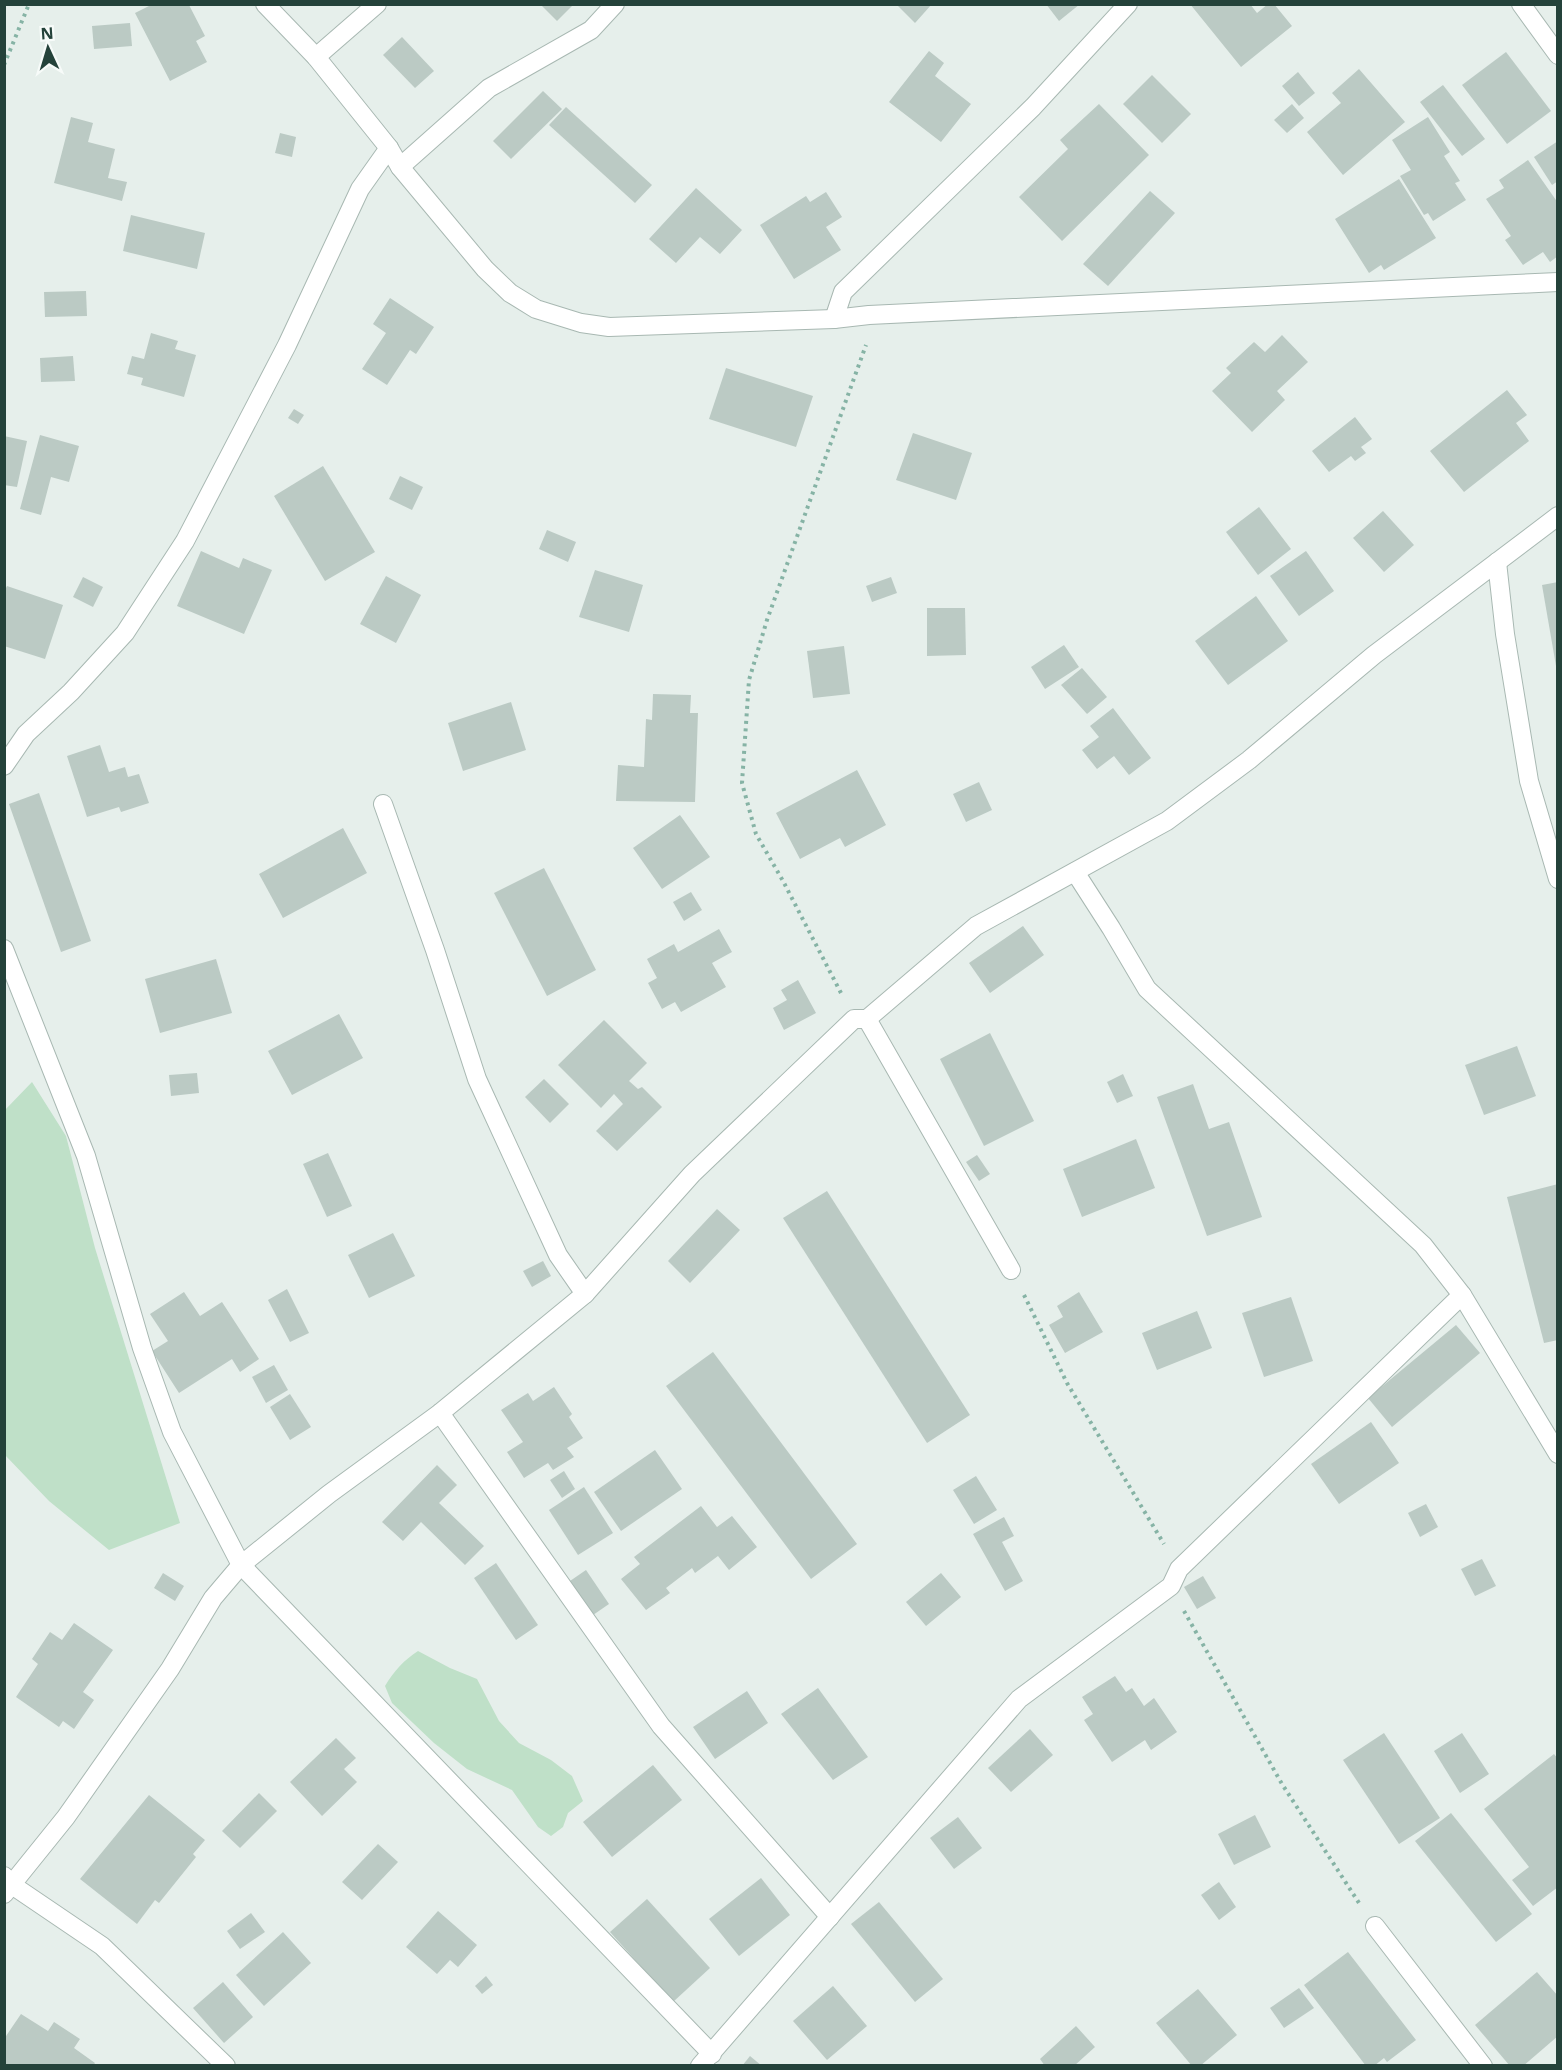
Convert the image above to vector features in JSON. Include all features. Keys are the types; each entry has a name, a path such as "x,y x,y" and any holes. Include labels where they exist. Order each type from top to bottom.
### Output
{"street":[{"path":"265,4 316,57 389,148 400,167 485,269 510,293 536,309 581,323 609,327 834,319 869,315 1557,282"},
{"path":"316,57 377,4"},
{"path":"400,167 489,88 591,30 615,4"},
{"path":"834,319 843,292 1033,107 1128,4"},
{"path":"1521,4 1557,55"},
{"path":"4,766 26,734 71,692 125,633 185,541 287,345 360,189 389,148"},
{"path":"226,2066 102,1946 7,1885 72,1807 170,1669 213,1598 241,1565 329,1494 440,1413 585,1294 692,1174 861,1019 976,926 1167,821 1249,760 1374,655 1557,516"},
{"path":"1497,562 1505,634 1529,781 1557,879"},
{"path":"383,804 435,950 477,1079 558,1255 585,1294"},
{"path":"1075,872 1147,989 1423,1245 1462,1295 1557,1454"},
{"path":"4,949 86,1156 142,1348 172,1432 241,1565 706,2060 1019,1699 1171,1586 1179,1569 1462,1295"},
{"path":"861,1019 1011,1270"},
{"path":"440,1413 661,1726 830,1917"},
{"path":"1375,1926 1483,2066"}],"path":[{"path":"4,65 29,4"},
{"path":"861,1019 756,834 742,783 748,681 767,620 870,333 869,315"},
{"path":"1011,1270 1066,1383 1179,1569"},
{"path":"1171,1586 1282,1784 1375,1926"}],"green space":[{"path":"32,1082 66,1136 95,1248 180,1523 109,1550 49,1501 5,1455 5,1110"},
{"path":"418,1651 477,1679 499,1721 519,1743 551,1760 572,1776 583,1801 568,1813 563,1827 551,1836 538,1827 512,1790 467,1769 434,1743 392,1703 385,1686 400,1666"}],"building":[{"path":"540,4 574,4 557,21"},
{"path":"896,4 932,4 915,23"},
{"path":"1046,4 1080,4 1059,21"},
{"path":"1190,4 1250,4 1257,13 1268,4 1274,4 1292,26 1241,67"},
{"path":"151,5 189,5 205,36 196,41 207,62 170,81 135,13"},
{"path":"130,23 132,46 94,49 92,26"},
{"path":"402,37 434,71 415,88 383,55"},
{"path":"929,51 944,63 935,76 971,104 941,142 889,102"},
{"path":"1506,52 1551,111 1507,144 1462,85"},
{"path":"1359,69 1405,122 1343,175 1307,132 1341,103 1332,93"},
{"path":"1298,72 1315,93 1299,106 1282,86"},
{"path":"1152,75 1191,114 1162,143 1123,104"},
{"path":"1443,85 1485,139 1462,156 1420,102"},
{"path":"543,91 562,109 511,159 493,141"},
{"path":"1099,104 1149,155 1062,241 1019,197 1068,149 1060,140"},
{"path":"1292,104 1304,118 1287,133 1274,120"},
{"path":"566,107 652,185 635,203 549,125"},
{"path":"71,117 93,123 88,142 115,149 108,178 127,182 122,201 54,183"},
{"path":"1428,117 1450,152 1444,156 1460,181 1455,183 1466,200 1433,221 1428,213 1424,215 1400,176 1411,170 1392,140"},
{"path":"280,133 296,137 292,157 275,153"},
{"path":"1558,141 1558,181 1552,185 1534,157"},
{"path":"1528,160 1558,203 1558,256 1550,262 1543,252 1523,265 1505,240 1511,236 1486,199 1504,188 1499,180"},
{"path":"1399,179 1436,238 1384,270 1381,265 1369,273 1335,219"},
{"path":"696,188 742,230 720,254 700,237 676,263 649,239"},
{"path":"1150,191 1175,213 1108,286 1083,264"},
{"path":"826,192 842,217 826,227 841,250 794,279 760,225 806,196 810,202"},
{"path":"131,215 205,233 197,269 123,251"},
{"path":"86,291 87,316 45,317 44,292"},
{"path":"390,298 434,327 416,354 410,350 387,385 362,369 386,333 373,324"},
{"path":"151,333 178,341 175,349 196,355 184,397 141,385 143,378 127,374 132,356 144,359"},
{"path":"1282,335 1308,362 1277,391 1285,400 1252,432 1212,391 1231,373 1226,368 1254,342 1265,352"},
{"path":"73,356 75,381 41,382 40,358"},
{"path":"726,368 813,396 796,447 709,419"},
{"path":"1507,390 1527,415 1516,423 1529,441 1464,492 1430,451"},
{"path":"294,409 304,415 298,424 288,418"},
{"path":"1355,417 1372,439 1361,447 1366,453 1355,461 1351,456 1329,472 1312,451"},
{"path":"913,433 972,453 956,500 896,480"},
{"path":"40,435 79,446 69,482 51,477 41,515 20,509"},
{"path":"4,436 27,441 17,487 4,485"},
{"path":"323,466 375,552 325,581 274,496"},
{"path":"400,476 423,487 412,510 389,499"},
{"path":"1259,507 1291,549 1258,575 1226,532"},
{"path":"1383,511 1414,545 1384,572 1353,538"},
{"path":"547,530 576,542 568,562 539,549"},
{"path":"201,551 239,568 243,558 272,570 244,634 177,606"},
{"path":"1306,551 1334,591 1299,616 1270,576"},
{"path":"595,570 643,585 629,632 579,617"},
{"path":"386,576 421,595 396,643 360,624"},
{"path":"83,577 103,587 93,607 73,597"},
{"path":"891,577 897,593 872,602 866,586"},
{"path":"1558,582 1558,666 1556,666 1542,585"},
{"path":"7,586 63,605 45,659 4,646 4,592"},
{"path":"1256,596 1288,641 1228,685 1195,641"},
{"path":"927,608 965,608 966,655 927,656"},
{"path":"1064,645 1079,667 1045,689 1031,667"},
{"path":"844,646 850,694 813,698 807,651"},
{"path":"1082,668 1107,697 1087,714 1061,685"},
{"path":"653,694 691,695 690,713 698,713 695,802 616,801 618,765 644,767 646,719 652,720"},
{"path":"511,702 526,750 463,771 448,723"},
{"path":"1113,708 1151,758 1129,775 1114,756 1097,769 1082,750 1099,737 1090,726"},
{"path":"100,745 109,772 125,767 128,777 139,774 149,803 121,812 119,807 87,817 67,756"},
{"path":"857,770 886,825 845,847 840,838 800,859 776,813"},
{"path":"979,782 992,810 966,822 953,794"},
{"path":"39,793 91,941 61,952 9,804"},
{"path":"680,815 710,857 662,889 633,848"},
{"path":"343,828 367,873 283,918 259,874"},
{"path":"544,868 596,970 547,996 494,893"},
{"path":"691,892 702,910 684,921 673,902"},
{"path":"1023,926 1044,955 990,993 969,963"},
{"path":"719,929 732,952 712,963 726,987 681,1012 675,1002 662,1009 648,983 657,978 647,959 674,944 678,952"},
{"path":"216,959 232,1013 160,1033 145,979"},
{"path":"798,980 816,1013 784,1030 773,1008 787,1000 781,990"},
{"path":"339,1014 363,1058 292,1095 268,1051"},
{"path":"604,1020 647,1063 629,1081 638,1089 642,1087 662,1107 617,1151 596,1131 623,1104 614,1094 601,1108 558,1065"},
{"path":"990,1033 1034,1121 984,1146 940,1059"},
{"path":"1517,1046 1536,1096 1484,1115 1465,1065"},
{"path":"197,1073 199,1093 171,1096 169,1075"},
{"path":"1123,1074 1133,1096 1117,1103 1107,1082"},
{"path":"544,1079 569,1104 550,1123 525,1097"},
{"path":"1193,1084 1209,1129 1229,1122 1262,1217 1207,1236 1157,1097"},
{"path":"1136,1139 1155,1188 1082,1217 1063,1169"},
{"path":"328,1153 352,1206 327,1217 303,1164"},
{"path":"977,1155 990,1174 979,1181 966,1162"},
{"path":"1558,1184 1558,1340 1544,1343 1507,1197"},
{"path":"827,1191 970,1415 927,1443 783,1218"},
{"path":"717,1209 740,1230 690,1283 668,1261"},
{"path":"393,1233 415,1276 369,1298 348,1255"},
{"path":"543,1261 551,1276 532,1287 523,1271"},
{"path":"287,1289 309,1333 290,1342 268,1300"},
{"path":"184,1292 200,1316 222,1302 259,1359 240,1372 232,1359 179,1393 152,1351 168,1341 150,1314"},
{"path":"1079,1292 1103,1332 1065,1353 1049,1325 1063,1317 1057,1306"},
{"path":"1291,1297 1313,1361 1264,1377 1242,1313"},
{"path":"1197,1311 1212,1348 1157,1370 1142,1333"},
{"path":"1456,1325 1480,1353 1392,1427 1368,1398"},
{"path":"713,1352 857,1544 811,1579 666,1386"},
{"path":"274,1365 288,1390 266,1403 252,1377"},
{"path":"554,1387 572,1414 569,1417 583,1438 567,1448 574,1457 553,1470 548,1463 524,1478 507,1452 523,1442 501,1410 528,1393 533,1401"},
{"path":"290,1394 311,1427 290,1440 270,1407"},
{"path":"1371,1422 1399,1463 1339,1504 1311,1464"},
{"path":"655,1450 682,1489 621,1531 594,1492"},
{"path":"437,1465 457,1485 439,1503 484,1546 465,1565 421,1522 403,1541 382,1522"},
{"path":"564,1471 575,1489 562,1498 550,1480"},
{"path":"976,1476 997,1510 974,1524 953,1490"},
{"path":"584,1487 613,1533 578,1555 549,1510"},
{"path":"1426,1504 1438,1527 1420,1537 1408,1513"},
{"path":"701,1506 717,1527 732,1516 757,1547 729,1570 718,1556 695,1573 692,1568 666,1588 670,1593 646,1610 621,1579 640,1564 634,1557"},
{"path":"1004,1517 1014,1536 1002,1542 1023,1581 1005,1591 973,1534"},
{"path":"1482,1559 1496,1586 1475,1596 1461,1569"},
{"path":"496,1563 538,1625 516,1640 474,1578"},
{"path":"586,1570 609,1604 593,1615 570,1581"},
{"path":"163,1573 184,1586 175,1601 154,1588"},
{"path":"941,1573 961,1597 926,1626 906,1602"},
{"path":"1203,1576 1216,1598 1197,1609 1184,1587"},
{"path":"74,1623 113,1650 83,1692 94,1700 74,1729 63,1721 59,1727 16,1697 38,1664 32,1659 50,1632 62,1640"},
{"path":"1115,1676 1126,1692 1132,1688 1144,1706 1154,1698 1177,1732 1151,1750 1145,1740 1112,1762 1084,1720 1093,1714 1082,1697"},
{"path":"818,1688 868,1757 833,1780 781,1714"},
{"path":"747,1691 768,1723 715,1759 693,1727"},
{"path":"1030,1729 1053,1755 1011,1792 988,1768"},
{"path":"1384,1733 1440,1818 1399,1844 1343,1760"},
{"path":"1462,1733 1489,1774 1460,1793 1434,1751"},
{"path":"336,1738 356,1758 344,1769 357,1782 322,1816 290,1782"},
{"path":"1554,1754 1558,1759 1558,1887 1533,1906 1512,1880 1529,1867 1484,1809"},
{"path":"653,1765 682,1800 612,1857 583,1822"},
{"path":"259,1793 277,1811 240,1848 222,1831"},
{"path":"149,1795 205,1840 193,1854 196,1857 159,1903 155,1900 137,1924 80,1879"},
{"path":"1451,1813 1532,1914 1496,1942 1415,1841"},
{"path":"1255,1815 1271,1847 1234,1865 1218,1834"},
{"path":"958,1817 982,1848 954,1869 930,1838"},
{"path":"378,1844 398,1862 362,1900 342,1882"},
{"path":"761,1878 790,1915 739,1956 709,1919"},
{"path":"1219,1882 1236,1907 1219,1920 1201,1895"},
{"path":"647,1899 710,1968 673,2002 610,1932"},
{"path":"879,1902 943,1979 915,2002 851,1924"},
{"path":"438,1911 477,1945 458,1967 450,1960 437,1974 406,1947"},
{"path":"251,1913 265,1932 240,1949 227,1931"},
{"path":"283,1932 311,1963 264,2006 236,1975"},
{"path":"1348,1952 1416,2040 1387,2062 1384,2058 1374,2066 1366,2066 1304,1985"},
{"path":"1537,1972 1558,1996 1558,2036 1523,2066 1510,2066 1475,2025"},
{"path":"486,1976 493,1985 482,1994 475,1986"},
{"path":"223,1982 253,2017 224,2043 193,2008"},
{"path":"833,1986 867,2026 827,2060 793,2021"},
{"path":"1299,1988 1314,2008 1284,2028 1270,2008"},
{"path":"1198,1989 1237,2035 1200,2066 1192,2066 1156,2023"},
{"path":"21,2014 48,2031 54,2022 80,2039 74,2048 95,2063 93,2066 4,2065 4,2039"},
{"path":"1076,2026 1095,2047 1074,2066 1045,2066 1040,2059"},
{"path":"750,2056 762,2066 742,2066"}]}
